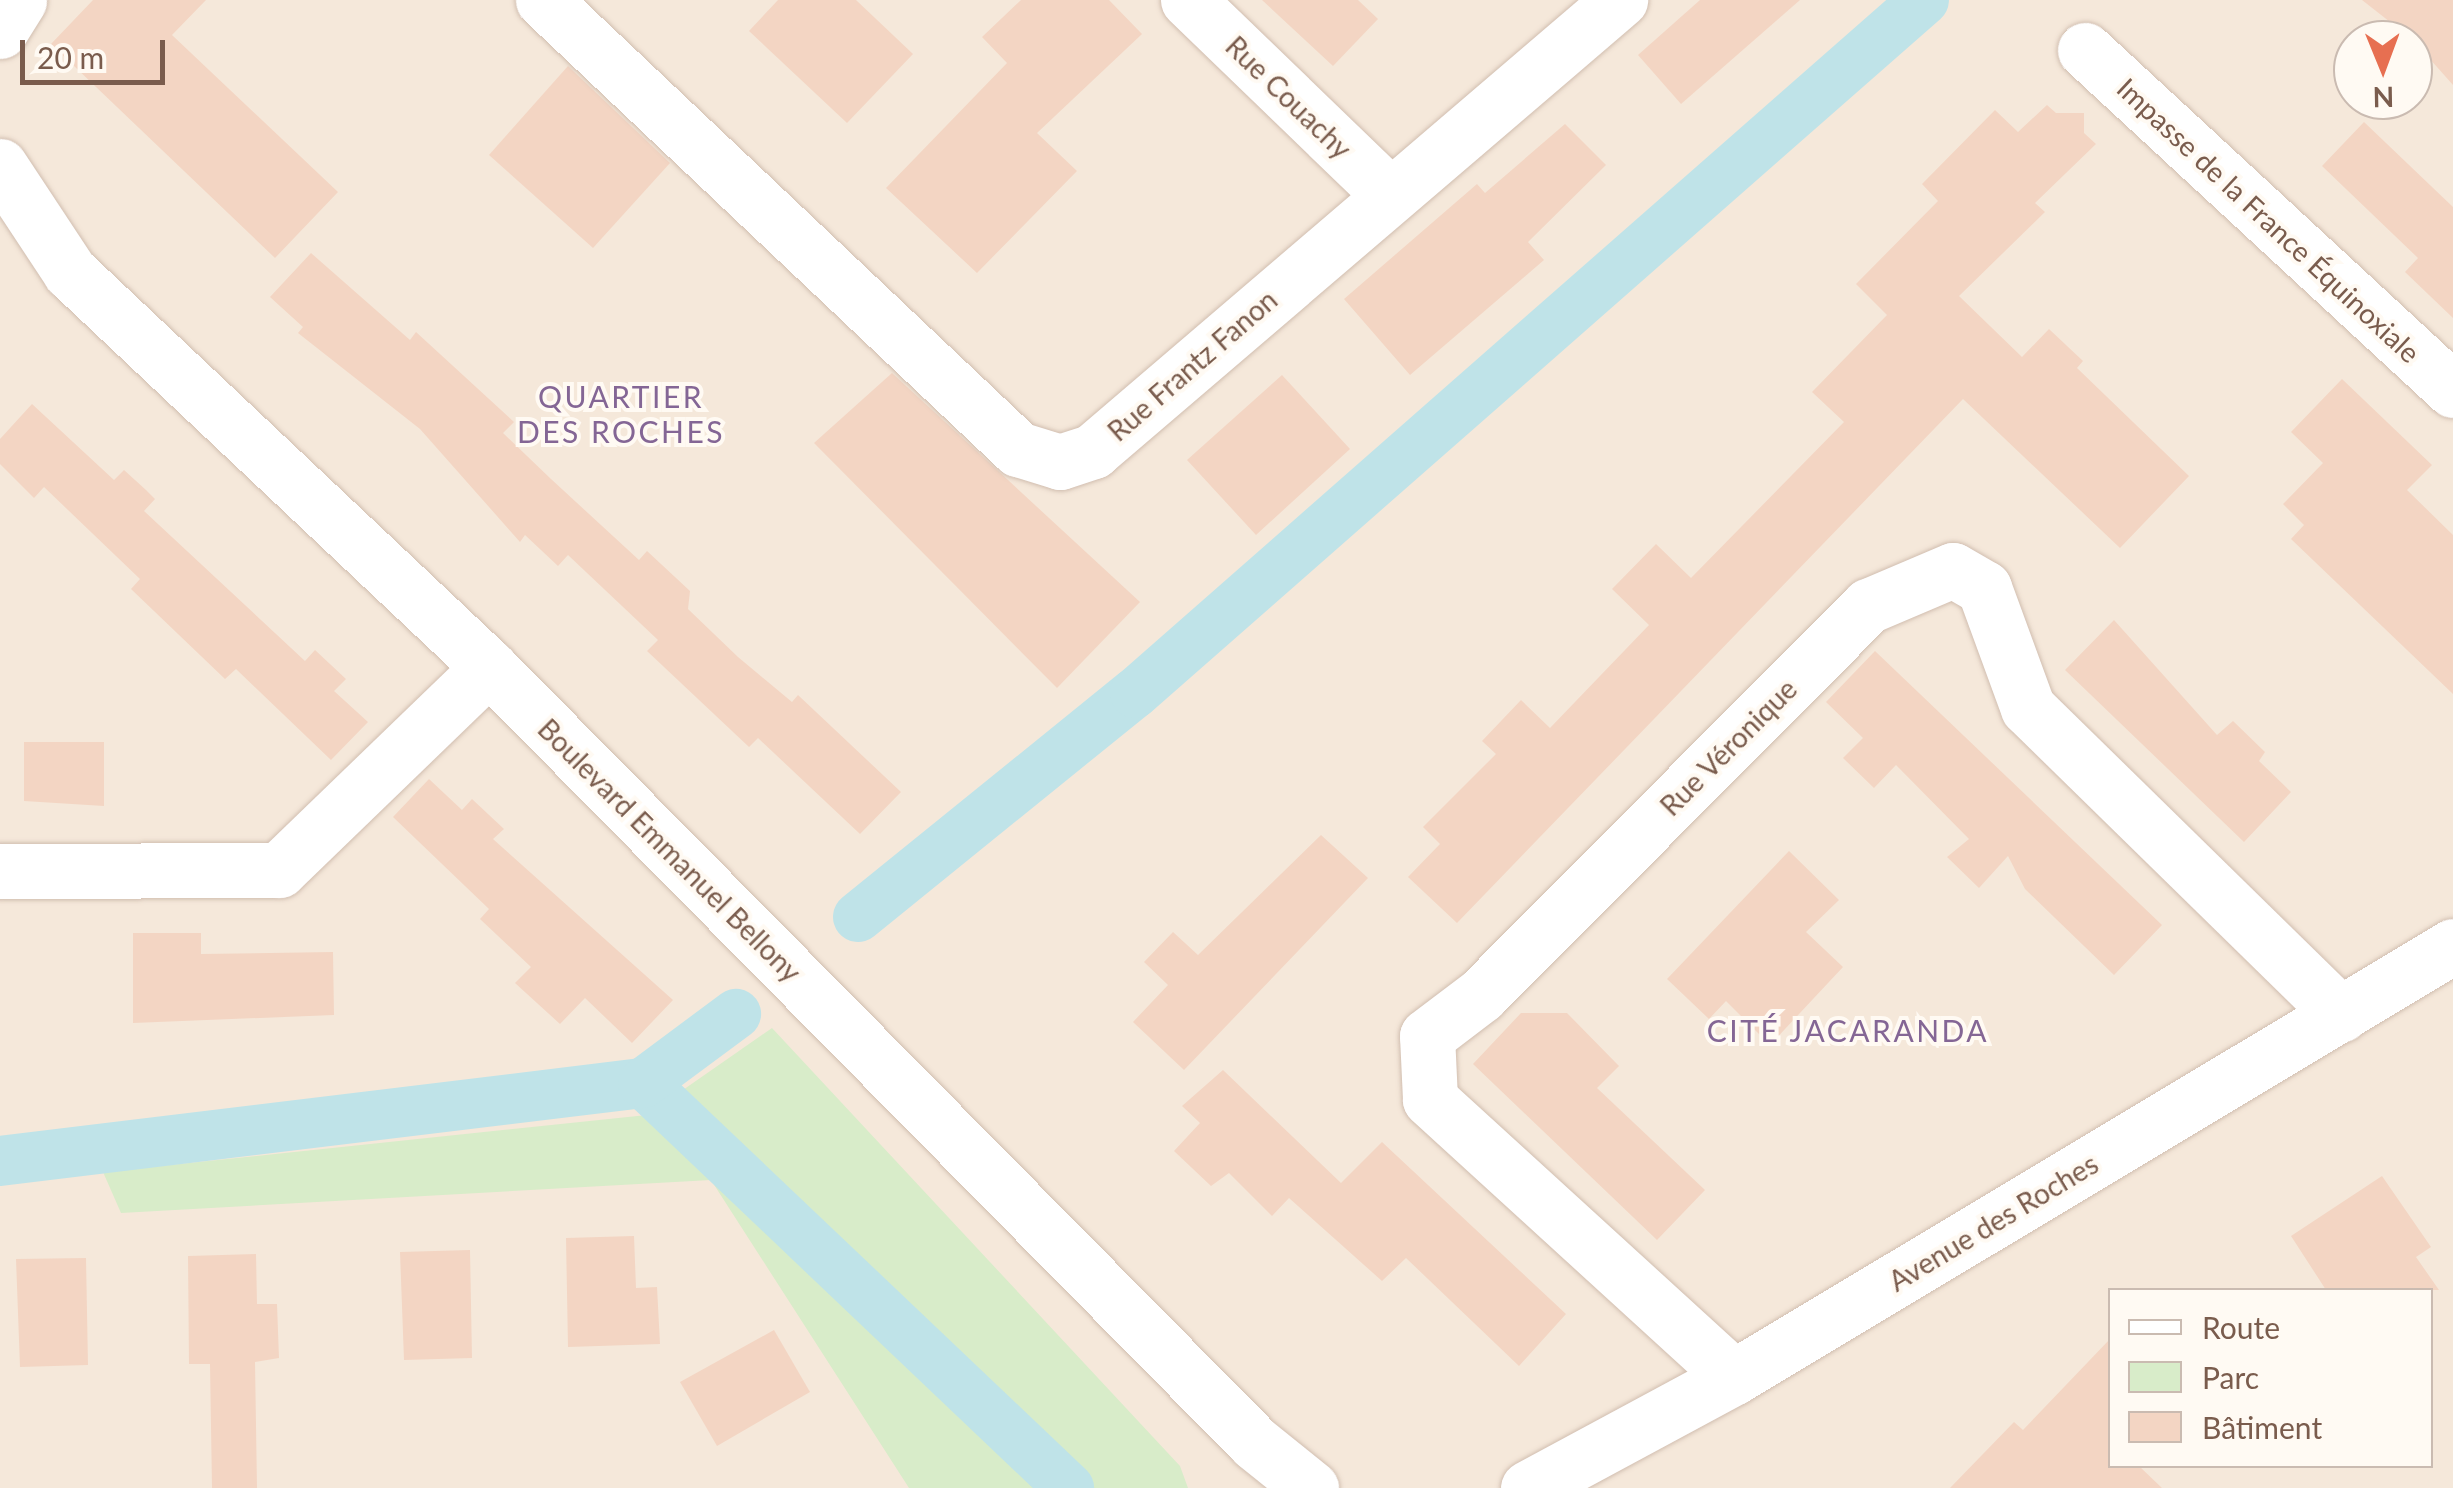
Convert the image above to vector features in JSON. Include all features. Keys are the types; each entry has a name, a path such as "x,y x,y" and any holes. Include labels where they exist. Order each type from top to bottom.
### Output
{"street":[{"path":"0,32 19,0"},
{"name":"Rue Frantz Fanon","path":"543,0 1018,450 1060,462 1093,451 1620,0"},
{"name":"Rue Couachy","path":"1188,0 1389,194"},
{"name":"Impasse de la France Équinoxiale","path":"2085,50 2453,390"},
{"name":"Boulevard Emmanuel Bellony","path":"0,166 70,272 489,667 1262,1466 1312,1488"},
{"name":"Boulevard Emmanuel Bellony","path":"0,239 70,272"},
{"name":"Rue Véronique","path":"1734,1377 1430,1099 1427,1036 1481,995 1868,606 1953,570 1984,588 2028,708 2341,1014"},
{"path":"0,872 280,870 489,667"},
{"name":"Avenue des Roches","path":"1550,1482 1734,1377 2453,946"}],"shaded area":[{"path":"0,0 2453,0 2453,1488 0,1488"}],"green space":[{"path":"772,1028 1180,1466 1188,1488 909,1488 711,1180 121,1213 103,1172 647,1115"}],"building":[{"path":"93,0 206,0 172,35 338,192 275,258 51,44"},
{"path":"778,0 856,0 913,54 847,123 749,31"},
{"path":"1021,0 1109,0 1142,34 1037,133 1077,171 977,273 886,188 1007,63 982,37"},
{"path":"1262,0 1358,0 1378,19 1333,66"},
{"path":"1700,0 1800,0 1681,104 1638,55"},
{"path":"2362,0 2453,0 2453,85 2433,62 2433,20 2388,20"},
{"path":"568,66 670,163 593,248 489,155"},
{"path":"2047,105 2056,113 2084,113 2084,133 2096,144 2035,203 2045,212 1959,296 2022,357 2049,329 2083,361 2077,368 2189,476 2120,548 1963,399 1457,923 1408,877 1440,844 1423,827 1496,754 1482,741 1521,700 1550,728 1649,625 1612,589 1656,544 1691,578 1844,422 1812,392 1887,315 1856,284 1938,201 1922,184 1995,110 2018,132"},
{"path":"2364,122 2453,207 2453,318 2405,272 2418,258 2322,166"},
{"path":"1565,124 1606,165 1528,242 1544,260 1410,375 1344,299 1477,184 1485,193"},
{"path":"311,253 410,340 416,332 514,422 503,433 551,479 639,560 647,551 690,591 688,609 738,657 792,702 798,695 901,792 860,834 758,738 749,747 647,651 658,640 568,555 558,566 525,535 520,542 420,429 298,333 303,327 270,297"},
{"path":"892,373 1140,602 1057,688 814,443"},
{"path":"1282,375 1350,449 1256,535 1187,460"},
{"path":"2342,379 2432,465 2407,490 2453,535 2453,694 2291,539 2304,525 2283,504 2323,463 2291,432"},
{"path":"32,404 114,480 124,470 146,490 155,499 144,511 305,661 315,650 346,679 334,691 368,722 331,760 236,669 225,679 131,589 140,579 44,487 34,498 0,464 0,439"},
{"path":"2114,620 2217,735 2233,721 2265,752 2259,761 2291,792 2244,842 2065,670"},
{"path":"1875,651 2162,925 2114,975 2025,889 2008,856 1979,888 1947,857 1969,839 1896,765 1874,788 1843,758 1863,738 1826,702"},
{"path":"24,742 104,742 104,806 24,801"},
{"path":"429,779 462,810 472,799 504,829 493,839 673,1000 632,1043 585,998 560,1024 515,983 531,967 480,919 489,909 393,817"},
{"path":"1321,835 1368,878 1184,1070 1133,1022 1168,985 1144,962 1173,932 1198,955"},
{"path":"1789,851 1839,900 1806,932 1843,967 1770,1045 1726,1001 1709,1019 1667,979"},
{"path":"133,933 201,933 201,954 333,952 334,1015 133,1023"},
{"path":"1521,1013 1567,1013 1619,1066 1597,1088 1705,1190 1657,1240 1473,1064"},
{"path":"1223,1070 1341,1183 1382,1142 1566,1314 1519,1366 1406,1258 1382,1281 1289,1198 1272,1216 1229,1173 1211,1186 1174,1151 1200,1123 1182,1106"},
{"path":"2382,1176 2431,1247 2416,1257 2439,1290 2325,1288 2291,1236"},
{"path":"634,1236 636,1288 657,1287 660,1344 568,1347 566,1238"},
{"path":"470,1250 472,1358 404,1360 400,1252"},
{"path":"256,1254 257,1304 277,1304 279,1358 255,1362 257,1488 212,1488 210,1364 189,1364 188,1256"},
{"path":"86,1258 88,1365 20,1367 16,1259"},
{"path":"774,1330 810,1392 717,1446 680,1382"},
{"path":"2108,1341 2108,1468 2141,1468 2162,1488 1950,1488 2014,1422 2023,1430"}],"waterway":[{"path":"858,917 1135,693 1924,0"},
{"path":"0,1161 643,1083 736,1014"},
{"path":"643,1083 1069,1488"}],"district":[{"name":"QUARTIER DES ROCHES","path":"621,413"},
{"name":"CITÉ JACARANDA","path":"1848,1030"}]}
